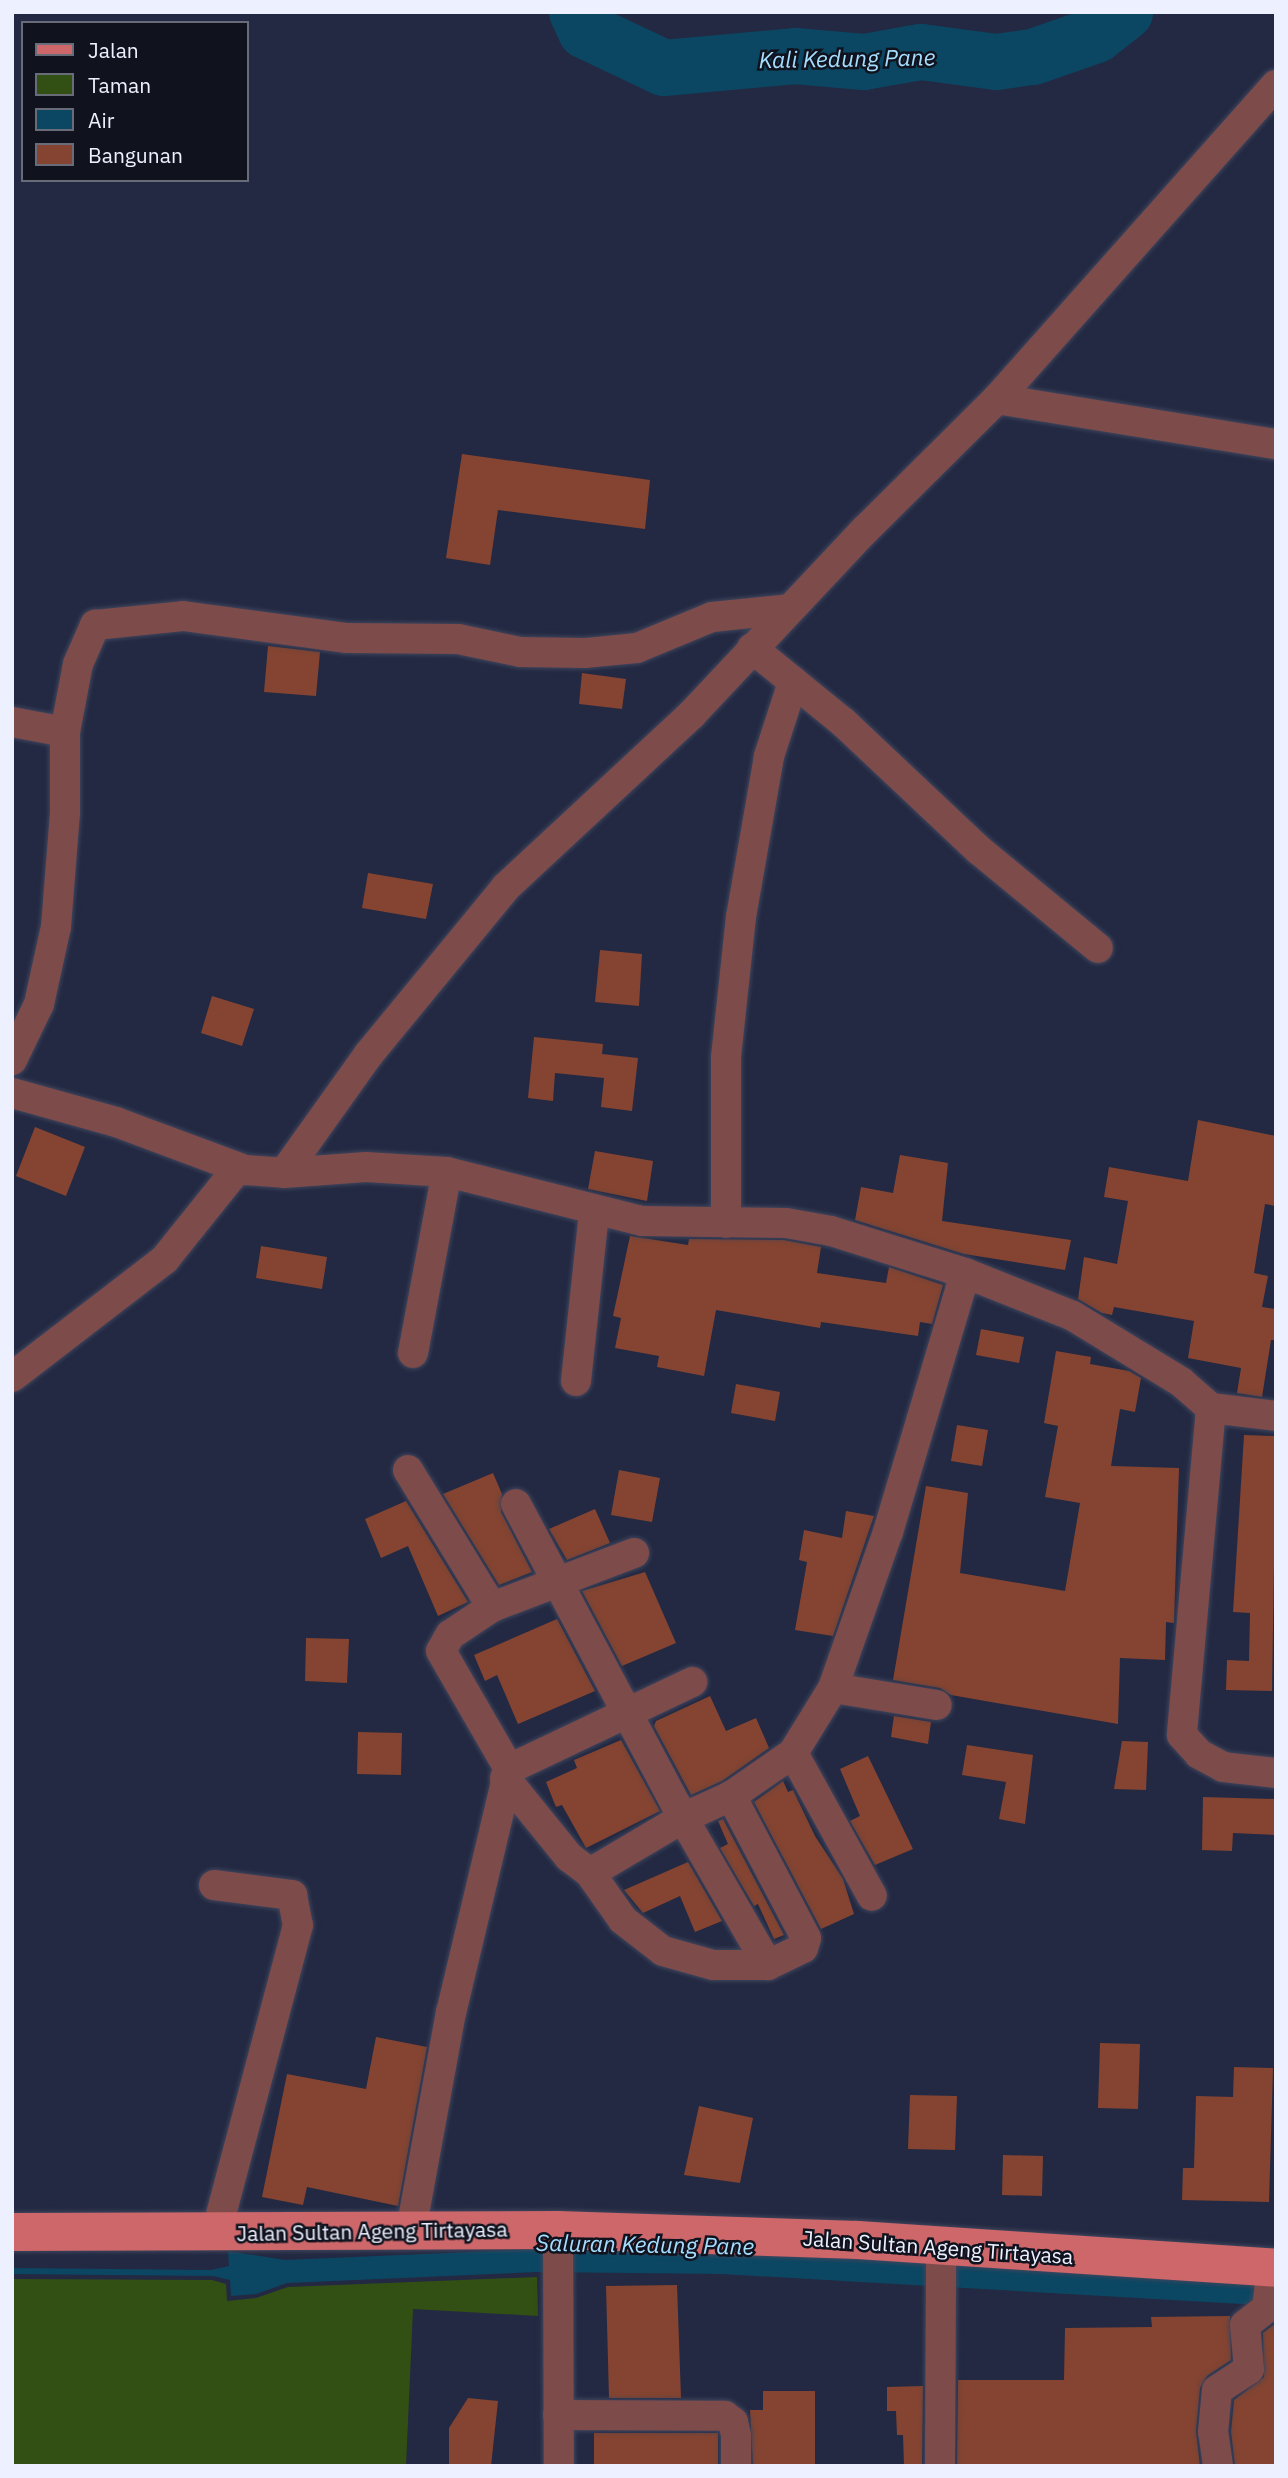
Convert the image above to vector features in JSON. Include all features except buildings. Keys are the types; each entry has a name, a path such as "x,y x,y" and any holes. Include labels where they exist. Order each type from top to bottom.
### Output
{"main road":[{"name":"Jalan Sultan Ageng Tirtayasa","path":"12,2232 411,2230 558,2238 858,2240 941,2266 1271,2281"}],"street":[{"path":"12,1377 165,1259 260,1171 369,1054 506,887 691,715 784,614 997,399 1276,85"},
{"path":"997,399 1276,444"},
{"path":"12,1060 39,1004 57,927 65,812 65,732 78,664 91,628 102,622 183,616 346,638 458,639 520,652 585,653 637,648 712,617 784,614"},
{"path":"754,645 979,850 1098,948"},
{"path":"726,1223 726,1057 741,917 769,756 793,682"},
{"path":"12,722 65,732"},
{"path":"12,1093 116,1122 260,1171 366,1167 447,1172 594,1212 642,1221 786,1223 831,1231 965,1273 1073,1316 1181,1382 1211,1408 1276,1416"},
{"path":"413,1353 447,1172"},
{"path":"576,1381 594,1212"},
{"path":"590,1873 683,1818 732,1796 793,1753 833,1688 888,1532 965,1273"},
{"path":"1211,1408 1182,1735 1199,1754 1223,1767 1276,1773"},
{"path":"408,1470 492,1607"},
{"path":"516,1504 683,1818 768,1965"},
{"path":"634,1553 559,1584 492,1607 450,1635 441,1651 507,1773 569,1857 590,1873 623,1920 663,1951 713,1965 768,1965 803,1948 806,1938 732,1796"},
{"path":"507,1773 692,1682"},
{"path":"833,1688 937,1705"},
{"path":"793,1753 872,1896"},
{"path":"411,2230 451,2013 507,1773"},
{"path":"214,1885 292,1895 298,1925 216,2233"},
{"path":"558,2238 559,2466"},
{"path":"940,2466 941,2266"},
{"path":"1218,2466 1213,2432 1217,2390 1249,2370 1245,2325 1271,2281"},
{"path":"558,2415 725,2416 733,2422 736,2435 736,2466"}],"green space":[{"path":"537,2277 538,2316 413,2309 406,2466 12,2466 12,2279 212,2280 226,2284 227,2301 256,2298 288,2287"}],"water":[{"path":"536,2249 723,2251 1276,2283 1276,2306 722,2274 537,2272 287,2283 256,2294 231,2296 230,2280 213,2276 12,2274 12,2268 211,2270 229,2266 228,2251 285,2260"}],"waterway":[{"name":"Kali Kedung Pane","path":"577,12 586,31 664,68 795,56 864,62 921,52 996,62 1033,57 1096,35 1125,12"}],"water label":[{"name":"Saluran Kedung Pane","path":"645,2244"}]}
